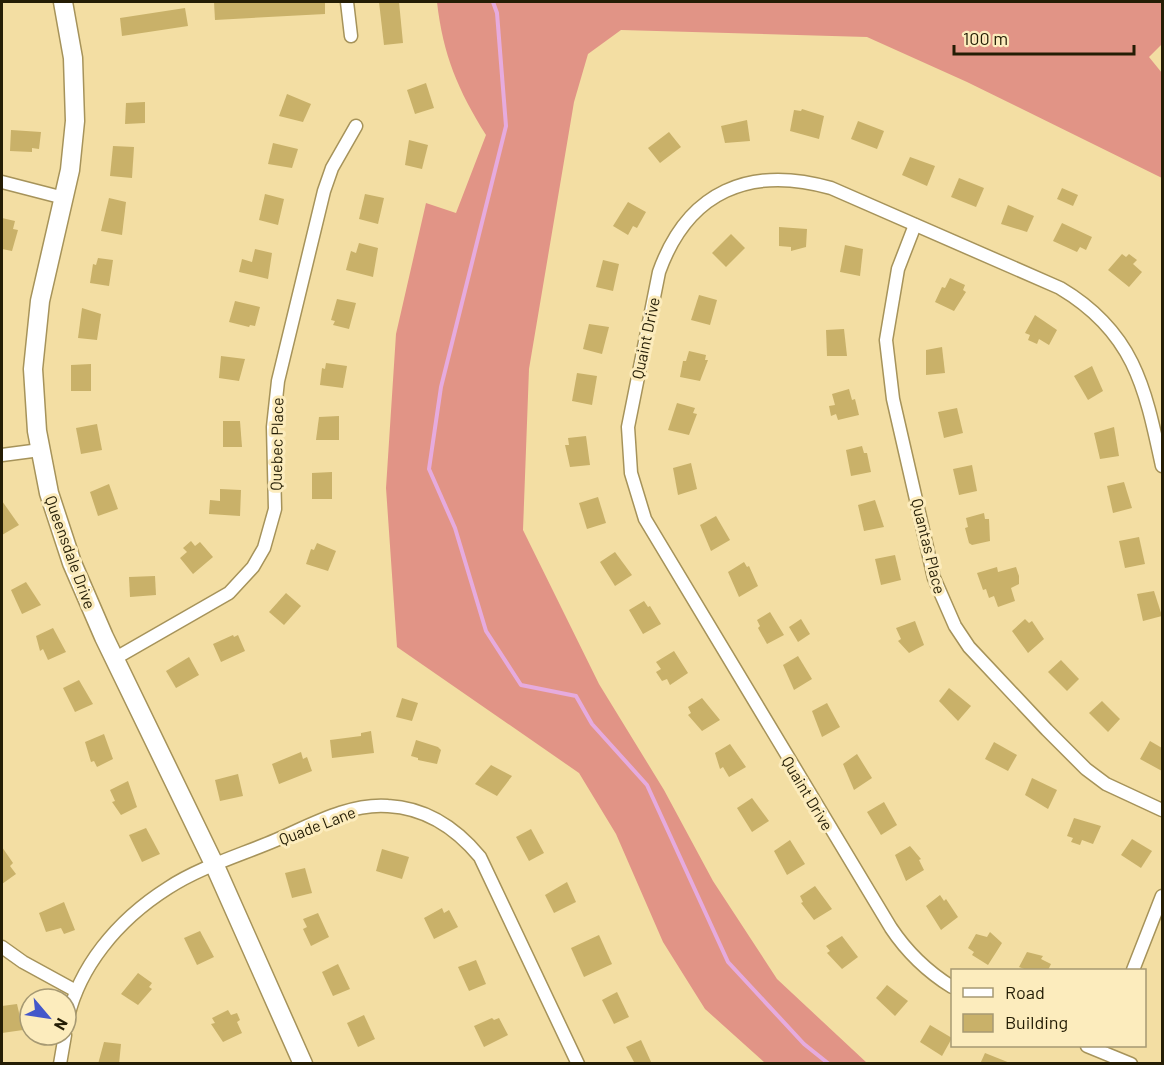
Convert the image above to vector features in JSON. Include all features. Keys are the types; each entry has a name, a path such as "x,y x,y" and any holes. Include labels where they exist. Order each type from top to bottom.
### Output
{"street":[{"name":"Queensdale Drive","path":"63,2 73,58 75,93 72,156 40,301 35,335 34,397 40,450 61,532 114,659 215,866 303,1064"},
{"path":"347,2 351,36"},
{"name":"Quebec Place","path":"114,659 229,593 253,567 264,548 275,509 273,428 278,381 324,191 332,168 356,126"},
{"name":"Quaint Drive","path":"951,986 904,947 860,881 652,534 631,473 628,450 630,404 659,272 675,236 701,206 735,188 756,181 786,178 831,188 1060,288 1079,299 1107,324 1121,342 1141,377 1162,466"},
{"path":"2,182 64,198"},
{"name":"Quantas Place","path":"915,225 898,269 886,340 893,399 934,578 943,602 955,626 977,656 1086,769 1128,796 1162,810"},
{"path":"2,456 40,450"},
{"name":"Quade Lane","path":"78,987 93,960 125,920 170,887 319,822 368,806 404,808 438,820 466,840 480,857 578,1064"},
{"path":"1133,969 1162,896"},
{"path":"2,947 23,962 69,987"},
{"path":"60,1064 62,1047"},
{"path":"1103,1048 1131,1064"}],"shaded area":[{"path":"437,2 1162,2 1162,44 1149,57 1162,73 1162,178 967,82 867,37 621,30 588,54 574,102 529,369 523,530 599,684 664,790 713,881 777,979 867,1063 765,1063 705,1009 663,942 616,834 579,773 397,647 386,488 396,334 426,203 456,213 486,135 467,103 453,72 443,39"}],"building":[{"path":"214,2 325,2 325,14 215,20"},
{"path":"379,2 399,2 403,43 384,45"},
{"path":"185,8 188,26 122,36 120,18"},
{"path":"426,83 434,108 415,114 407,90"},
{"path":"287,94 311,104 303,122 279,116"},
{"path":"145,102 145,123 125,124 126,103"},
{"path":"802,109 824,116 819,139 790,131 794,110 801,111"},
{"path":"747,120 750,141 725,143 721,126"},
{"path":"858,121 884,131 877,149 851,139"},
{"path":"11,130 41,132 39,149 32,148 32,152 10,151"},
{"path":"669,132 681,147 660,163 648,148"},
{"path":"409,140 428,145 422,169 405,165"},
{"path":"273,143 298,149 292,168 268,164"},
{"path":"113,146 134,147 132,178 110,176"},
{"path":"910,157 935,166 927,186 902,175"},
{"path":"959,178 984,188 976,207 951,197"},
{"path":"1062,188 1078,195 1073,206 1057,199"},
{"path":"265,194 284,199 278,225 259,220"},
{"path":"365,194 384,198 378,224 359,219"},
{"path":"109,198 126,202 122,235 101,231"},
{"path":"628,202 646,212 637,228 633,226 628,235 613,226"},
{"path":"1008,205 1034,216 1027,232 1001,224"},
{"path":"2,218 15,221 13,229 18,230 12,251 2,249"},
{"path":"1062,223 1092,237 1086,250 1080,247 1077,252 1053,241"},
{"path":"779,227 807,229 806,247 791,251 791,247 779,246"},
{"path":"731,234 745,248 726,267 712,253"},
{"path":"359,243 378,248 373,277 346,270 351,251 356,253"},
{"path":"845,245 863,249 860,276 840,272"},
{"path":"255,249 272,253 268,279 239,272 242,259 252,262"},
{"path":"1122,254 1126,257 1129,254 1137,260 1133,264 1142,272 1129,287 1108,270"},
{"path":"98,258 113,260 109,286 90,283 93,264 96,265"},
{"path":"603,260 619,264 613,291 596,287"},
{"path":"950,278 965,285 963,290 966,292 954,311 935,302 942,287 945,288"},
{"path":"699,295 717,300 710,325 691,320"},
{"path":"337,299 356,303 349,329 333,325 335,321 331,320"},
{"path":"235,301 260,307 255,326 250,325 249,327 229,322"},
{"path":"82,308 101,314 97,340 78,338"},
{"path":"1035,315 1057,330 1049,345 1039,339 1037,344 1028,340 1030,335 1025,333"},
{"path":"589,324 609,327 602,354 583,349"},
{"path":"844,329 847,356 827,356 826,330"},
{"path":"942,347 945,373 926,375 926,350"},
{"path":"689,351 706,355 705,360 708,360 700,381 680,377 683,361 686,361"},
{"path":"221,356 245,359 239,381 219,378"},
{"path":"326,363 347,366 343,388 320,385 322,368 325,369"},
{"path":"91,364 91,391 71,391 71,365"},
{"path":"1092,366 1103,391 1088,400 1074,376"},
{"path":"577,373 597,376 592,405 572,401"},
{"path":"849,389 852,400 855,399 859,415 838,420 836,414 831,416 829,406 835,405 832,394"},
{"path":"677,403 695,408 693,413 697,414 689,435 668,430"},
{"path":"957,408 963,433 944,438 938,412"},
{"path":"339,416 339,440 316,440 319,417"},
{"path":"223,421 240,421 242,447 223,447"},
{"path":"97,424 102,450 81,454 76,428"},
{"path":"1114,427 1119,456 1100,459 1094,433"},
{"path":"586,436 590,465 570,467 565,445 569,445 568,438"},
{"path":"862,446 864,453 867,453 871,472 851,476 846,450"},
{"path":"691,463 697,489 678,495 673,468"},
{"path":"972,465 977,491 959,495 953,469"},
{"path":"332,472 332,499 312,499 312,473"},
{"path":"1124,482 1132,508 1113,513 1107,486"},
{"path":"109,484 118,509 98,516 90,492"},
{"path":"220,489 241,490 240,516 209,514 210,500 220,501"},
{"path":"598,497 606,523 587,529 579,503"},
{"path":"875,500 884,527 864,531 858,505"},
{"path":"2,501 19,525 2,535"},
{"path":"984,513 985,519 989,519 990,541 972,545 969,543 965,528 968,527 966,518"},
{"path":"716,516 730,540 711,551 700,525"},
{"path":"1139,537 1145,564 1125,568 1119,541"},
{"path":"191,541 195,546 200,542 213,557 193,574 180,558 187,552 183,548"},
{"path":"317,543 336,551 328,571 306,564 311,549 314,550"},
{"path":"615,552 632,575 615,586 600,562"},
{"path":"895,555 901,580 881,585 875,559"},
{"path":"744,562 747,567 749,566 758,586 739,597 728,572"},
{"path":"997,567 998,572 1016,567 1019,576 1019,584 1011,588 1015,601 998,607 994,596 989,598 986,589 983,590 977,573"},
{"path":"155,576 156,595 130,597 129,577"},
{"path":"26,582 41,605 22,614 11,590"},
{"path":"1154,591 1162,616 1143,621 1137,594"},
{"path":"286,593 301,606 284,625 269,612"},
{"path":"644,601 648,607 650,606 661,624 643,634 629,610"},
{"path":"770,612 784,635 767,644 758,628 760,626 757,620"},
{"path":"801,619 810,634 798,642 789,627"},
{"path":"1025,619 1029,623 1032,621 1044,639 1028,653 1012,631"},
{"path":"915,621 924,645 909,653 898,641 901,639 896,628"},
{"path":"53,628 66,652 48,660 43,649 40,651 36,636"},
{"path":"233,635 234,637 238,635 245,651 221,662 213,644"},
{"path":"674,651 688,673 670,685 667,679 662,681 656,672 661,669 656,662"},
{"path":"798,656 812,679 794,690 783,665"},
{"path":"189,657 199,675 176,688 166,671"},
{"path":"1061,660 1079,679 1067,691 1048,672"},
{"path":"79,680 93,704 75,712 63,688"},
{"path":"949,688 971,706 958,721 939,701"},
{"path":"402,698 418,703 412,721 396,717"},
{"path":"702,698 720,720 702,731 688,715 691,713 688,707"},
{"path":"1102,701 1120,719 1108,732 1089,713"},
{"path":"827,703 840,727 822,737 812,711"},
{"path":"371,731 374,753 332,758 330,740 361,736 361,733"},
{"path":"104,734 113,759 97,767 94,761 91,762 85,742"},
{"path":"416,740 441,750 437,764 411,756"},
{"path":"1150,741 1162,748 1162,771 1140,759"},
{"path":"994,742 1017,755 1008,771 985,759"},
{"path":"730,744 746,767 729,777 723,767 720,769 715,753"},
{"path":"301,752 303,759 307,757 312,771 279,784 272,764"},
{"path":"857,754 872,778 854,790 843,764"},
{"path":"491,765 512,776 497,796 475,784"},
{"path":"238,774 243,796 220,801 215,780"},
{"path":"1032,778 1057,790 1048,809 1025,795"},
{"path":"128,781 137,807 121,815 112,802 115,801 110,790"},
{"path":"752,798 769,821 752,832 737,808"},
{"path":"884,802 897,825 881,835 867,812"},
{"path":"1074,818 1101,826 1093,844 1082,840 1080,845 1071,842 1073,838 1067,836"},
{"path":"146,828 160,854 142,862 129,835"},
{"path":"531,829 544,853 529,861 516,837"},
{"path":"1132,839 1152,851 1141,868 1121,855"},
{"path":"790,840 805,864 787,875 774,851"},
{"path":"910,846 921,859 919,860 924,870 906,881 895,855"},
{"path":"2,847 13,863 10,866 16,874 2,884"},
{"path":"382,849 409,857 402,879 376,871"},
{"path":"305,868 312,893 292,898 285,873"},
{"path":"567,882 576,902 554,913 545,895"},
{"path":"815,886 832,909 814,920 801,903 803,902 800,896"},
{"path":"940,895 944,901 946,899 958,917 941,930 926,906"},
{"path":"64,902 75,930 64,934 61,928 46,932 39,913"},
{"path":"442,908 444,913 449,910 458,927 434,939 424,918"},
{"path":"318,913 329,937 311,946 303,929 307,927 303,919"},
{"path":"200,931 214,957 197,965 184,938"},
{"path":"990,932 1002,943 988,965 972,955 974,952 968,948 976,934 987,937"},
{"path":"599,935 612,964 584,977 571,948"},
{"path":"842,936 858,957 842,969 827,953 830,951 826,946"},
{"path":"1027,952 1043,956 1041,959 1051,964 1048,969 1019,967"},
{"path":"476,960 486,984 469,991 458,967"},
{"path":"338,964 350,989 333,996 322,972"},
{"path":"138,973 152,983 149,987 152,989 138,1005 121,994"},
{"path":"887,985 908,1001 895,1016 876,998"},
{"path":"617,992 629,1017 614,1024 602,1000"},
{"path":"17,1004 18,1031 2,1033 2,1006"},
{"path":"228,1010 231,1015 237,1013 240,1020 237,1022 242,1033 223,1042 211,1024 215,1023 212,1018"},
{"path":"364,1015 375,1039 358,1047 347,1023"},
{"path":"492,1018 494,1020 499,1018 508,1035 484,1047 474,1026"},
{"path":"930,1025 951,1037 942,1056 920,1042"},
{"path":"641,1040 652,1064 635,1064 626,1047"},
{"path":"104,1042 121,1044 119,1064 98,1064"},
{"path":"985,1053 1010,1063 1010,1064 980,1064"}],"waterway":[{"path":"493,2 497,13 506,126 441,387 429,469 455,528 486,631 521,685 576,696 592,724 647,785 728,962 804,1044 829,1064"}]}
